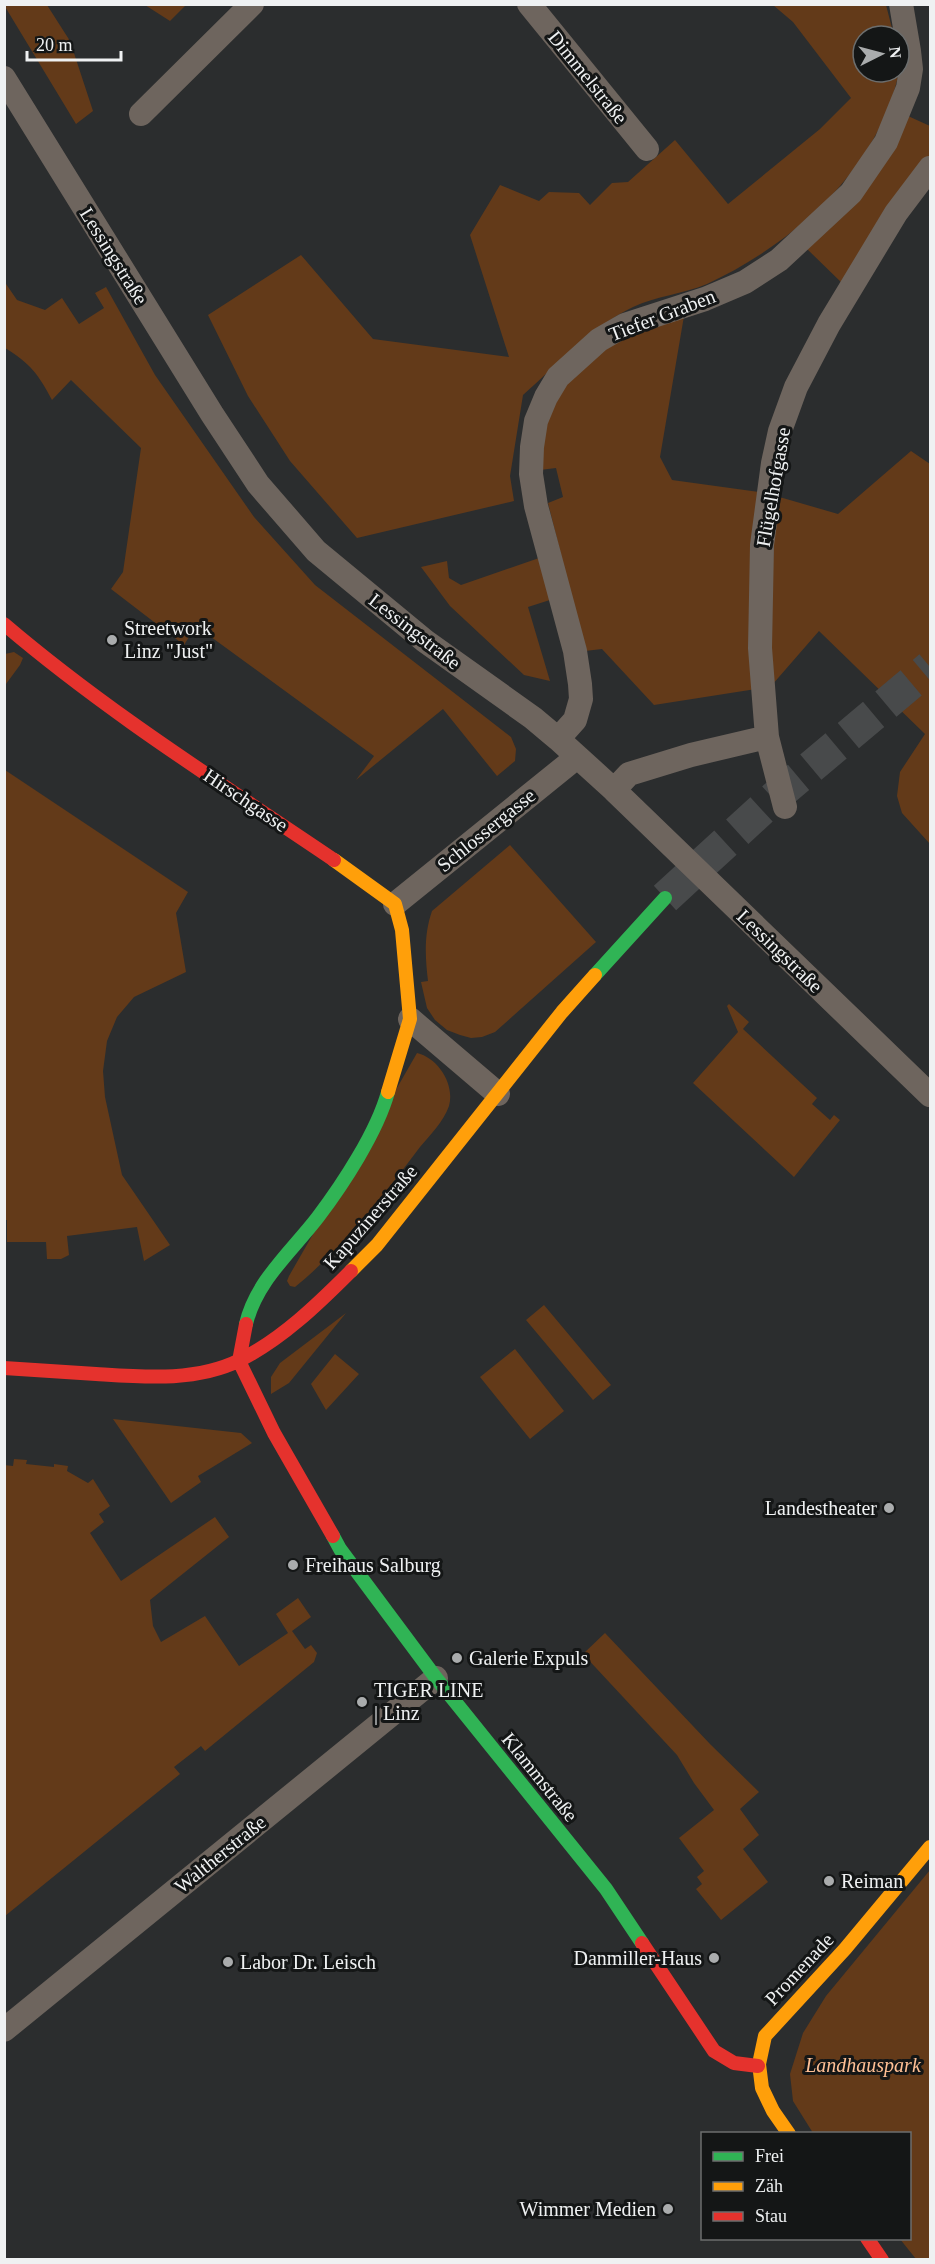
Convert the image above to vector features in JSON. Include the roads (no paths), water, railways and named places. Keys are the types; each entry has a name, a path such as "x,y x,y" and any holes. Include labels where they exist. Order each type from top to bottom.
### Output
{"street":[{"path":"141,114 252,4"},
{"name":"Dimmelstraße","path":"529,4 647,150"},
{"name":"Tiefer Graben","path":"558,739 574,720 581,699 575,651 536,506 531,474 536,422 546,397 558,377 599,340 625,325 705,299 745,282 779,260 851,194 886,142 908,88 911,69 901,4"},
{"name":"Lessingstraße","path":"4,78 212,414 258,484 316,550 425,641 533,718 558,739 614,790 930,1095"},
{"name":"Flügelhofgasse","path":"785,807 767,737 760,648 762,546 773,463 780,431 796,387 829,324 896,213 930,168"},
{"name":"Hirschgasse","path":"6,629 107,706 361,877 394,904"},
{"path":"614,790 629,774 691,755 767,737"},
{"name":"Schlossergasse","path":"394,904 577,757"},
{"name":"Kapuzinerstraße","path":"4,1368 151,1377 197,1374 239,1361 265,1345 316,1306 377,1245 592,976 665,898"},
{"path":"239,1361 247,1320 265,1281 319,1216 367,1142 384,1107 410,1019 402,930 394,904"},
{"path":"410,1019 498,1094"},
{"name":"Klammstraße","path":"239,1361 274,1433 340,1549 436,1678 606,1889 714,2051 728,2062 740,2067 758,2066"},
{"name":"Waltherstraße","path":"4,2030 436,1678"},
{"name":"Promenade","path":"788,2132 769,2105 761,2087 758,2066 759,2051 765,2036 845,1949 930,1847"},
{"path":"868,2240 882,2259"}],"tunnel":[{"path":"665,898 774,798 930,667"}],"place":[{"name":"Streetwork Linz \"Just\"","path":"112,640"},
{"name":"Landestheater","path":"889,1508"},
{"name":"Freihaus Salburg","path":"293,1565"},
{"name":"Galerie Expuls","path":"457,1658"},
{"name":"TIGER LINE | Linz","path":"362,1702"},
{"name":"Reiman","path":"829,1881"},
{"name":"Danmiller-Haus","path":"714,1958"},
{"name":"Labor Dr. Leisch","path":"228,1962"},
{"name":"Wimmer Medien","path":"668,2209"}],"park label":[{"name":"Landhauspark","path":"863,2065"}]}
